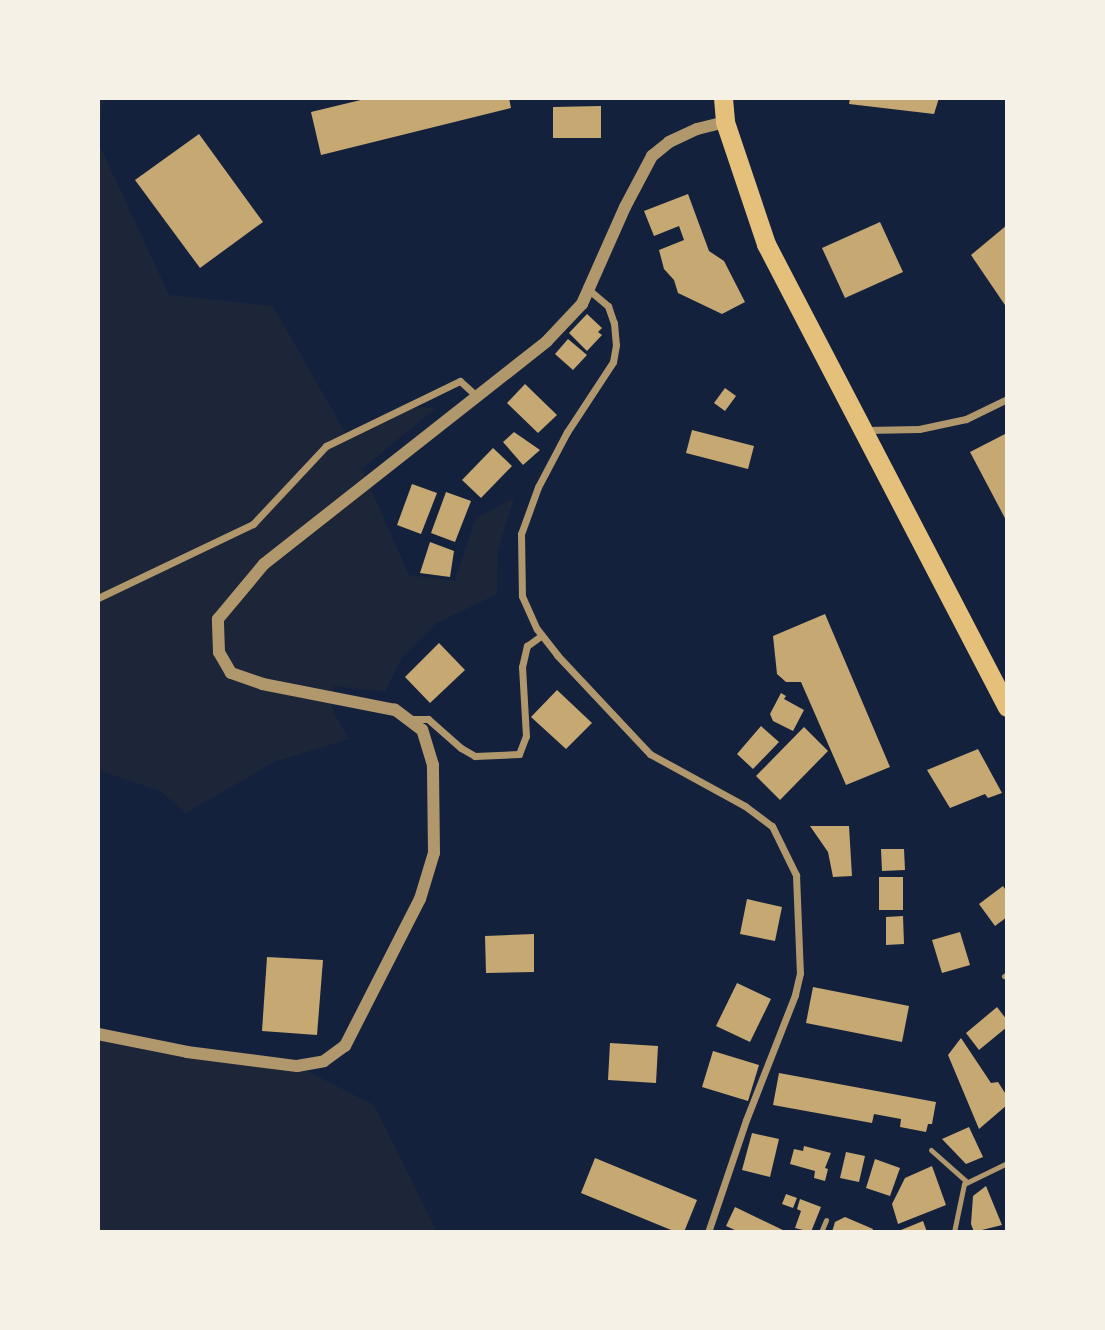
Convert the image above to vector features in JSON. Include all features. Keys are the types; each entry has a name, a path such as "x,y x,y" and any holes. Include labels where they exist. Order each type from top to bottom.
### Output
{"highway":[{"path":"723,98 725,122 766,244 1007,707"}],"street":[{"path":"98,1034 187,1052 297,1066 324,1061 345,1046 420,899 434,853 433,765 422,730 395,710 263,684 232,673 219,652 218,619 264,564 547,341 582,304 625,207 652,156 669,142 697,129 725,122"},
{"path":"589,290 608,306 617,345 613,362 567,432 538,488 521,534 522,596 541,636 650,754 745,806 772,826 796,875 800,973 795,995 746,1120 708,1232"},
{"path":"98,598 253,524 326,446 460,381 478,397"},
{"path":"865,430 919,429 966,419 1007,399"},
{"path":"408,719 428,719 461,748 475,756 519,754 526,736 522,667 527,646 541,636"}],"lane":[{"path":"931,1150 967,1182"},
{"path":"954,1232 960,1196 967,1182 1007,1163"},
{"path":"821,1232 826,1220"}],"shaded area":[{"path":"98,98 104,98 98,142"},
{"path":"98,142 169,295 273,306 346,434 408,407 436,408 362,469 409,575 455,581 476,518 514,498 498,550 497,594 435,624 402,657 385,692 334,686 332,710 349,739 274,762 186,813 160,791 98,770"},
{"path":"98,1034 297,1066 374,1105 437,1232 98,1232"}],"building":[{"path":"369,98 509,98 511,108 321,155 311,112"},
{"path":"850,98 939,98 934,114 849,104"},
{"path":"601,106 601,138 553,138 553,107"},
{"path":"199,134 263,222 200,268 135,180"},
{"path":"688,194 709,251 724,261 745,302 722,314 678,293 674,280 664,269 659,250 684,240 679,226 654,236 644,211"},
{"path":"880,222 903,272 845,298 822,248"},
{"path":"1007,225 1007,308 971,255"},
{"path":"587,314 602,328 598,332 602,335 587,351 569,333"},
{"path":"568,339 587,355 573,370 555,354"},
{"path":"525,384 557,415 538,433 507,403"},
{"path":"725,388 736,396 725,411 714,403"},
{"path":"692,430 754,446 748,469 686,453"},
{"path":"514,432 540,450 523,465 503,442"},
{"path":"1007,433 1007,522 970,452"},
{"path":"493,448 512,466 481,498 462,480"},
{"path":"412,484 437,493 421,534 397,525"},
{"path":"446,492 471,501 455,542 431,533"},
{"path":"430,542 454,551 450,577 420,573"},
{"path":"825,614 890,767 846,785 801,682 786,682 777,674 773,636"},
{"path":"439,643 465,670 430,703 405,677"},
{"path":"557,690 592,723 566,749 531,717"},
{"path":"781,693 786,696 784,699 804,710 793,731 773,721 770,714"},
{"path":"761,726 779,742 753,769 737,754"},
{"path":"804,727 828,751 780,800 756,776"},
{"path":"978,749 1002,793 988,798 985,794 950,808 927,770"},
{"path":"810,826 849,826 852,876 833,877 828,852"},
{"path":"881,849 904,849 905,870 882,871"},
{"path":"879,877 903,877 903,910 879,910"},
{"path":"1003,886 1007,892 1007,917 995,926 979,904"},
{"path":"747,899 782,907 775,941 740,934"},
{"path":"903,916 904,944 886,945 886,917"},
{"path":"960,932 970,965 942,973 932,940"},
{"path":"534,934 534,972 486,973 485,936"},
{"path":"267,957 323,960 317,1035 262,1031"},
{"path":"737,983 771,999 750,1042 716,1026"},
{"path":"813,987 909,1006 902,1042 806,1023"},
{"path":"997,1007 1007,1020 1007,1027 979,1050 966,1033"},
{"path":"961,1038 991,1083 998,1082 1007,1096 1007,1105 979,1129 948,1055"},
{"path":"610,1043 658,1046 656,1083 608,1080"},
{"path":"713,1051 759,1065 748,1101 702,1087"},
{"path":"779,1073 936,1102 932,1124 928,1124 926,1132 900,1127 901,1119 874,1114 872,1123 773,1105"},
{"path":"969,1127 983,1157 966,1164 942,1139"},
{"path":"752,1133 779,1139 770,1177 742,1170"},
{"path":"804,1146 831,1153 825,1168 828,1169 825,1181 814,1178 815,1171 790,1164 794,1149 803,1151"},
{"path":"846,1152 865,1156 859,1182 840,1178"},
{"path":"595,1158 697,1200 684,1232 676,1232 581,1193"},
{"path":"875,1159 900,1168 890,1196 866,1188"},
{"path":"932,1166 946,1205 898,1224 892,1204 905,1178"},
{"path":"986,1186 1002,1225 974,1232 971,1224 973,1196"},
{"path":"786,1194 797,1198 793,1208 782,1204"},
{"path":"800,1199 821,1207 811,1232 795,1228 801,1211 797,1209"},
{"path":"735,1207 787,1232 739,1232 726,1226"},
{"path":"845,1217 873,1229 872,1232 832,1232 835,1222"},
{"path":"923,1221 927,1232 896,1232"}]}
